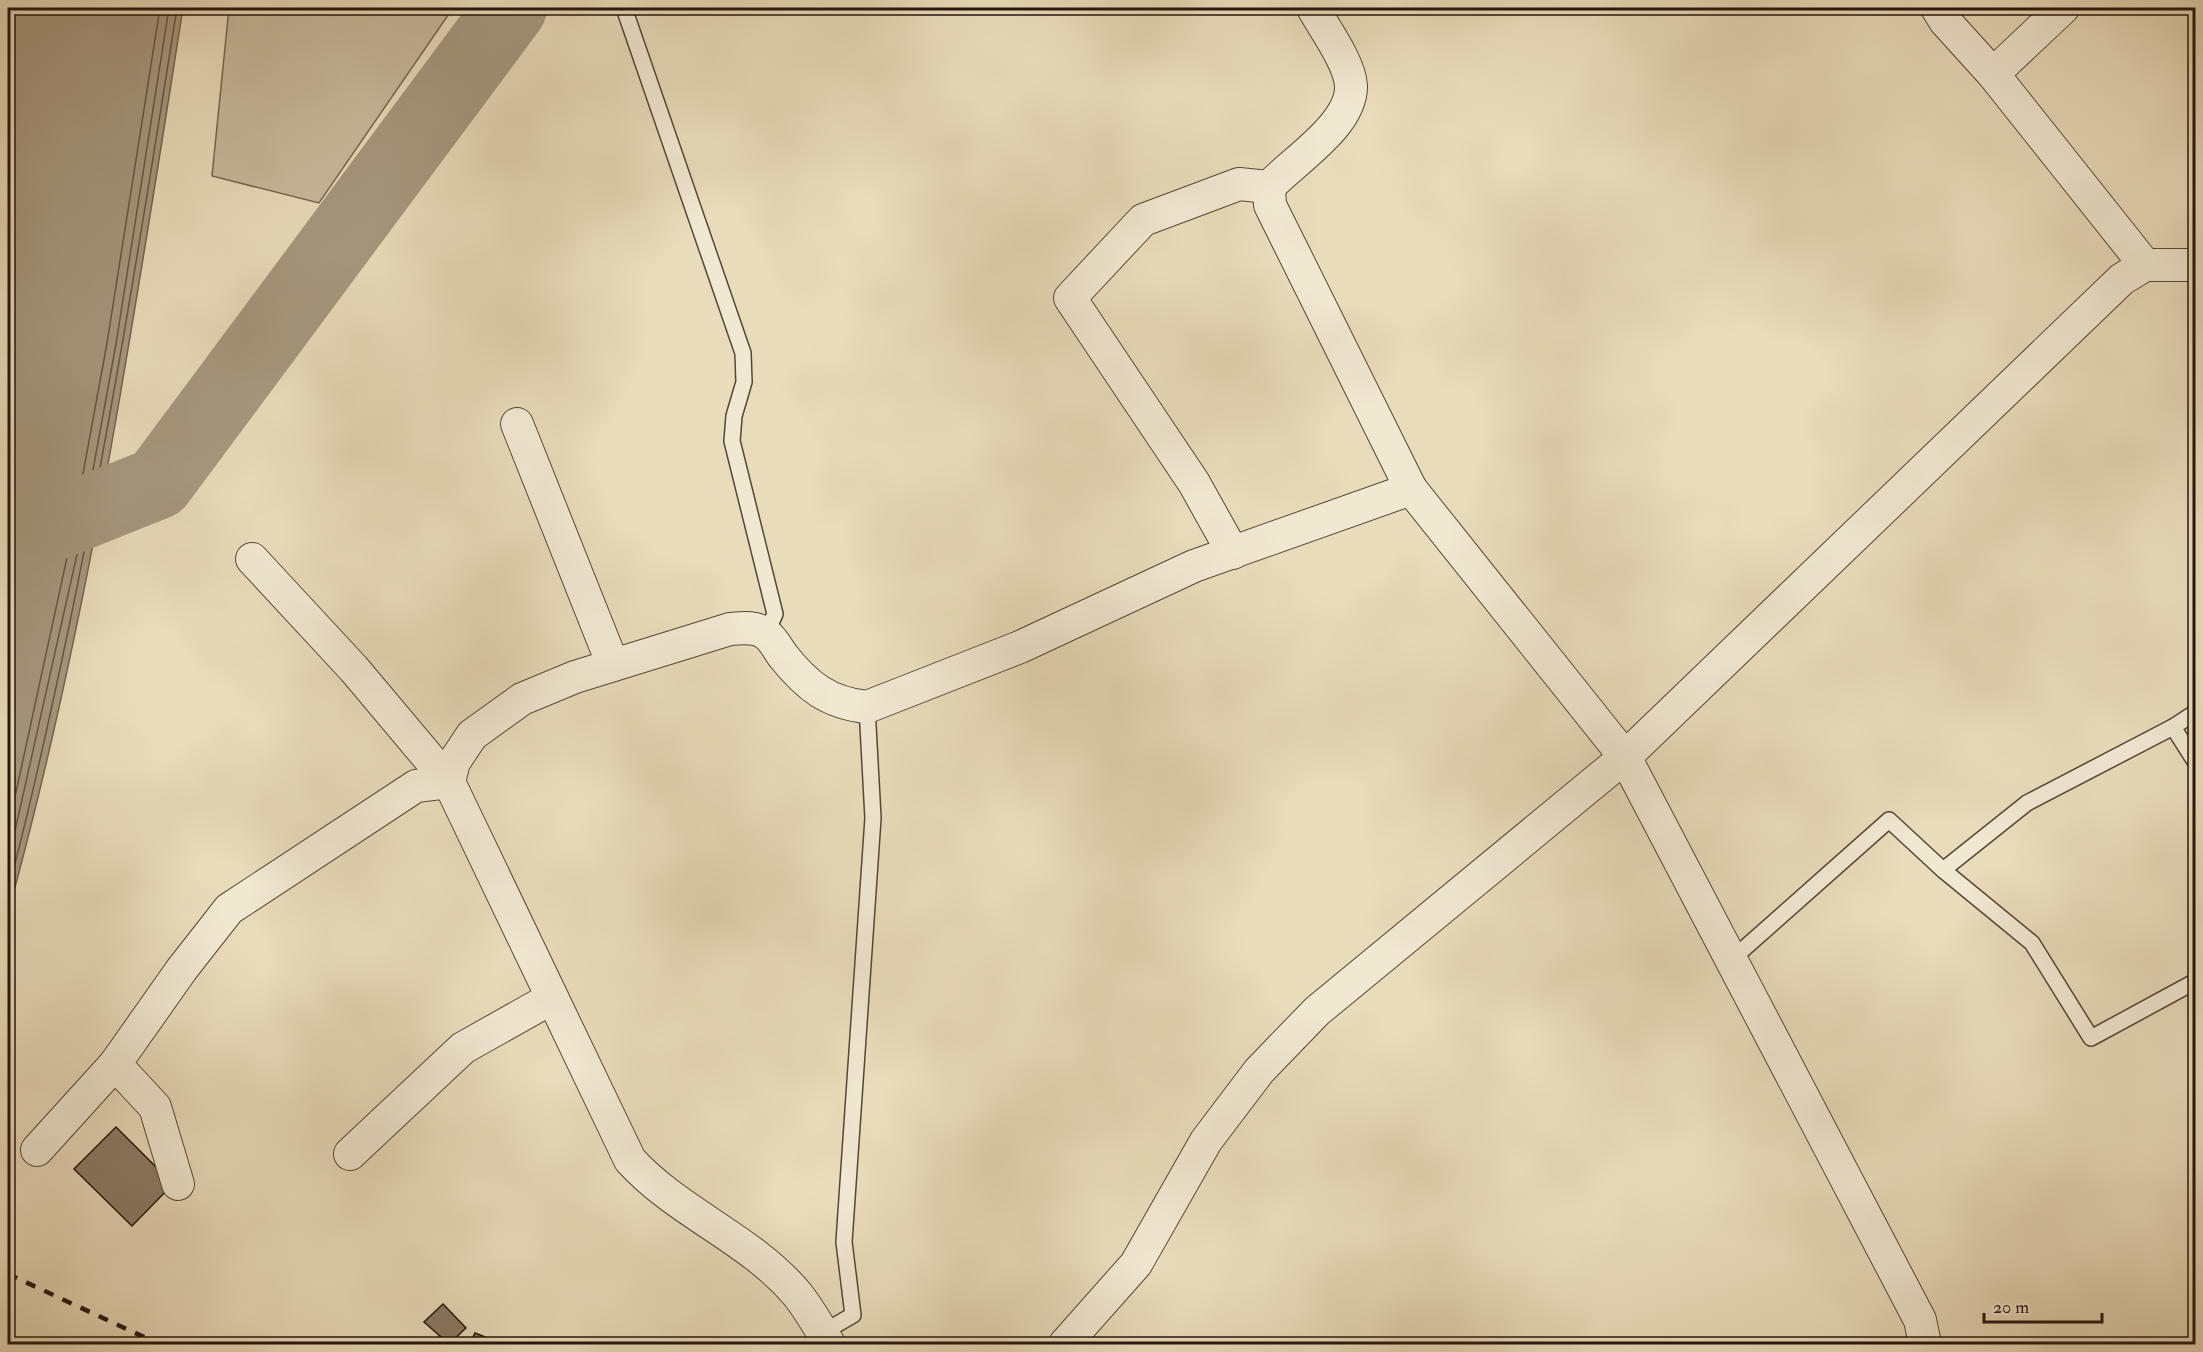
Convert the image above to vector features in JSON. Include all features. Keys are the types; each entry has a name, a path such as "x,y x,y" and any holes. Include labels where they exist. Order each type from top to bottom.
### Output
{"street":[{"path":"1233,553 1194,483 1070,298 1143,220 1239,184 1269,187 1338,122 1346,107 1351,86 1345,69 1313,8"},
{"path":"1937,8 1945,21 1993,74 2145,265"},
{"path":"1993,74 2063,8"},
{"path":"1269,187 1270,205 1411,489 1625,757 1920,1320 1925,1344"},
{"path":"1065,1344 1136,1264 1206,1141 1259,1071 1317,1011 1625,757 2122,279 2145,265 2196,265"},
{"path":"518,424 613,665"},
{"path":"449,782 454,762 472,735 522,699 574,677 730,628 754,628 766,633 784,657 819,692 843,704 867,707 1020,646 1194,566 1411,489"},
{"path":"252,559 354,669 449,782 630,1160 651,1183 756,1257 797,1294 826,1339"},
{"path":"37,1150 115,1064 182,969 229,909 416,786 449,782"},
{"path":"350,1154 463,1048 552,998"},
{"path":"115,1064 155,1107 178,1184"}],"lane":[{"path":"624,8 743,353 744,382 734,416 732,441 775,614 766,633"},
{"path":"826,1339 853,1315 844,1242 873,818 867,707"},
{"path":"1943,870 2027,803 2173,727 2196,712"},
{"path":"2173,727 2196,763"},
{"path":"1730,961 1889,820 1943,870 2032,943 2091,1038 2196,981"}],"shaded area":[{"path":"229,8 453,8 319,203 212,176"}],"water":[{"path":"8,8 183,8 128,349 87,576 37,801 8,913"}],"building":[{"path":"116,1127 173,1184 132,1226 74,1169"},
{"path":"443,1304 466,1328 449,1344 424,1322"},
{"path":"475,1333 503,1344 470,1344"}],"waterway":[{"path":"8,543 158,483 511,8"}],"railway":[{"path":"8,1274 159,1344"}]}
